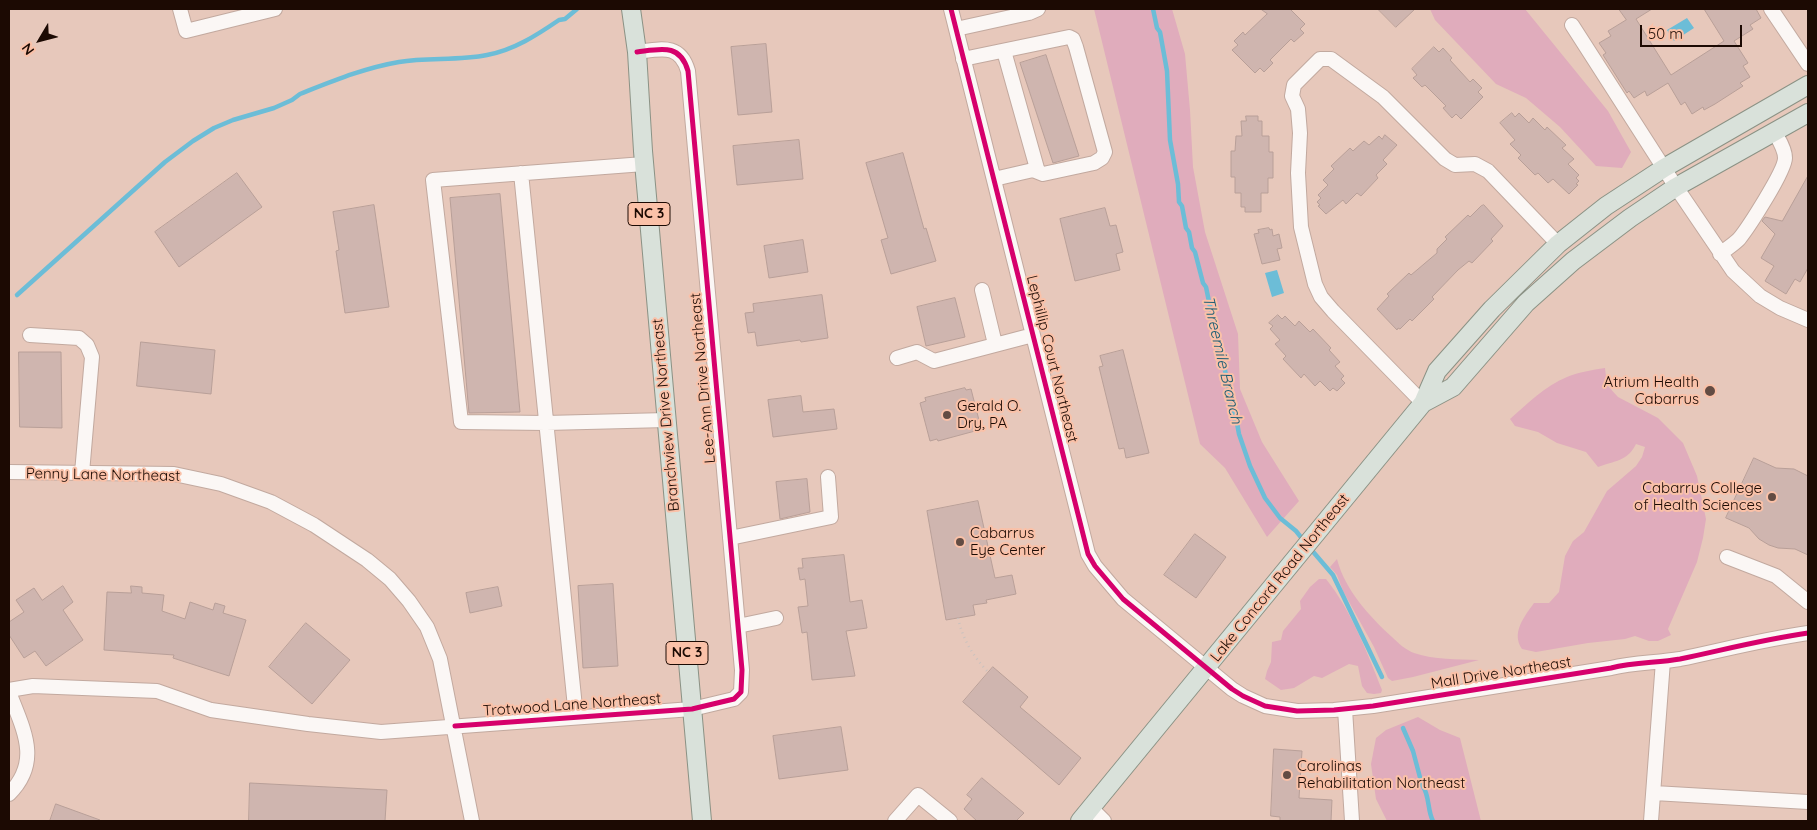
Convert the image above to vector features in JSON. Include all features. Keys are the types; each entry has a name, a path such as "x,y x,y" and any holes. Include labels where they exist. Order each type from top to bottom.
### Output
{"main road":[{"name":"Branchview Drive Northeast","path":"631,9 637,52 644,164 702,821"},
{"name":"Lake Concord Road Northeast","path":"1085,815 1423,403 1437,371 1492,310 1558,244 1606,206 1664,168 1808,85"},
{"name":"Lake Concord Road Northeast","path":"1423,403 1453,387 1526,303 1573,261 1630,218 1676,187 1808,114"}],"street":[{"path":"180,9 186,30 275,9"},
{"name":"Lephillip Court Northeast","path":"951,9 1088,554 1095,566 1123,599 1206,669"},
{"path":"956,29 1029,14 1038,9"},
{"path":"1771,9 1808,64"},
{"path":"1572,26 1720,254 1733,271 1760,296 1780,308 1808,320"},
{"path":"964,59 1069,37 1073,39 1105,152 1102,158 1094,163 1043,174 1033,170 994,179"},
{"name":"Lee-Ann Drive Northeast","path":"637,52 671,50 680,54 686,62 688,71 742,670 741,692 734,699 692,709"},
{"path":"1004,51 1038,172"},
{"path":"1423,403 1333,311 1321,297 1315,284 1301,227 1298,173 1299,117 1298,109 1292,96 1294,85 1320,59 1331,59 1383,97 1445,158 1455,165 1475,164 1488,171 1558,244"},
{"path":"1720,254 1736,242 1746,231 1781,172 1785,158 1781,142 1774,133"},
{"path":"644,164 433,180 461,422 546,423 666,420"},
{"path":"521,173 576,717"},
{"path":"982,290 995,344"},
{"path":"30,335 79,338 87,345 92,357 82,473"},
{"path":"897,358 917,352 934,361 1033,335"},
{"name":"Penny Lane Northeast","path":"9,472 174,474 221,484 270,502 314,526 367,560 390,579 409,601 427,627 440,659 455,726 472,821"},
{"path":"730,538 831,517 828,477"},
{"path":"1727,557 1776,576 1808,602"},
{"path":"738,626 776,618"},
{"name":"Mall Drive Northeast","path":"1206,669 1243,696 1265,706 1297,711 1345,709 1383,705 1611,668 1631,663 1663,661 1737,645 1808,633"},
{"path":"1651,821 1663,661"},
{"name":"Trotwood Lane Northeast","path":"9,691 33,686 157,691 211,710 381,732 692,709"},
{"path":"9,691 27,739 28,754 26,771 19,783 9,794"},
{"path":"1345,709 1352,821"},
{"path":"1654,793 1808,802"},
{"path":"895,821 918,795 950,821"},
{"path":"1085,815 1104,821"}],"path":[{"path":"958,618 961,631 971,652 988,672"}],"shaded area":[{"path":"1094,9 1172,9 1185,54 1193,167 1205,232 1238,334 1240,389 1262,442 1299,501 1267,537 1225,468 1200,444"},
{"path":"1430,9 1525,9 1608,111 1631,152 1622,168 1596,166 1560,127 1526,98 1496,84 1435,20"},
{"path":"1605,368 1607,385 1618,397 1658,418 1683,443 1697,476 1706,519 1697,562 1668,629 1671,635 1658,641 1649,641 1635,636 1536,652 1522,649 1519,643 1518,631 1523,619 1534,603 1549,603 1559,592 1565,556 1573,541 1584,532 1607,491 1636,466 1642,457 1645,447 1636,444 1633,450 1625,457 1598,467 1586,452 1557,443 1538,432 1515,426 1510,419 1551,385 1576,374"},
{"path":"1337,559 1346,581 1359,602 1383,629 1405,648 1414,653 1430,657 1479,660 1392,681 1388,678 1374,647 1343,591 1337,575 1330,567"},
{"path":"1319,579 1326,579 1351,618 1382,690 1381,693 1367,693 1362,686 1358,666 1349,664 1322,678 1314,676 1294,688 1281,690 1265,679 1271,662 1272,642 1281,640 1283,631 1301,609 1300,601 1310,587"},
{"path":"1418,717 1440,730 1460,738 1481,821 1387,821 1376,799 1371,764 1376,738 1386,730"}],"water":[{"path":"1687,18 1694,28 1674,41 1667,30"},
{"path":"1277,270 1284,293 1272,297 1265,273"}],"building":[{"path":"1261,9 1290,9 1305,24 1300,29 1304,33 1294,42 1291,39 1270,60 1273,63 1264,72 1260,68 1255,73 1232,50 1238,45 1234,41 1243,32 1245,35 1267,14"},
{"path":"1378,9 1415,9 1396,27"},
{"path":"1619,9 1652,9 1636,19 1671,75 1724,41 1704,9 1756,9 1761,18 1750,25 1753,29 1734,41 1748,63 1743,66 1750,77 1740,83 1743,86 1715,104 1704,110 1703,107 1692,114 1685,102 1681,105 1668,83 1647,96 1645,91 1634,98 1629,91 1627,93 1603,55 1606,53 1599,43 1611,36 1608,31 1626,20"},
{"path":"766,44 772,112 738,115 731,47"},
{"path":"1434,47 1439,52 1443,48 1452,58 1450,60 1470,82 1473,79 1482,88 1478,92 1483,97 1461,119 1456,114 1452,118 1443,108 1446,106 1425,85 1422,87 1413,78 1417,75 1412,69"},
{"path":"1046,55 1079,156 1053,163 1020,63"},
{"path":"1512,113 1515,117 1519,113 1529,123 1533,118 1545,130 1547,127 1566,145 1562,148 1574,159 1568,164 1579,175 1576,178 1579,181 1576,184 1578,185 1569,194 1553,179 1548,183 1538,173 1535,175 1518,158 1521,155 1510,144 1515,140 1500,123"},
{"path":"1246,116 1258,116 1258,121 1262,121 1262,136 1269,136 1269,152 1273,152 1273,178 1268,178 1268,193 1261,193 1261,212 1245,212 1245,207 1241,207 1241,193 1235,193 1235,177 1231,177 1231,151 1235,151 1236,136 1242,136 1241,121 1246,121"},
{"path":"1385,135 1397,145 1383,160 1387,164 1376,175 1378,178 1361,196 1357,193 1346,204 1343,200 1326,214 1318,206 1320,205 1317,202 1321,198 1318,195 1328,185 1323,180 1334,169 1331,166 1350,148 1353,151 1364,141 1369,145 1379,136 1382,139"},
{"path":"799,140 803,179 737,185 733,146"},
{"path":"903,153 924,229 926,228 936,261 891,274 881,240 888,238 866,163"},
{"path":"237,173 262,207 179,267 155,232"},
{"path":"1808,176 1808,268 1800,282 1795,279 1786,294 1765,281 1774,266 1761,258 1775,234 1762,221 1765,217 1782,221"},
{"path":"500,194 520,412 469,413 450,198"},
{"path":"374,205 389,307 345,313 336,251 339,250 333,212"},
{"path":"1484,205 1503,226 1491,239 1493,241 1472,263 1469,261 1458,270 1432,297 1434,299 1412,321 1410,319 1397,330 1377,309 1389,296 1387,294 1409,273 1411,275 1437,253 1437,249 1447,239 1445,237 1468,215 1470,217"},
{"path":"1105,208 1110,226 1116,225 1123,252 1116,254 1120,270 1075,281 1060,219"},
{"path":"1269,228 1270,230 1272,229 1273,236 1279,234 1282,248 1277,249 1280,260 1262,264 1254,234 1259,233 1258,230"},
{"path":"803,240 808,272 769,278 764,246"},
{"path":"822,295 828,338 757,346 755,332 748,333 745,313 754,312 753,304"},
{"path":"955,298 965,337 926,346 917,307"},
{"path":"1278,315 1282,319 1285,316 1295,326 1299,321 1310,332 1313,329 1331,348 1329,350 1340,362 1335,366 1344,376 1341,379 1345,383 1337,391 1333,388 1330,391 1320,381 1315,386 1304,374 1301,378 1283,359 1286,356 1275,344 1280,340 1270,329 1273,326 1269,323"},
{"path":"141,342 215,350 211,394 137,386"},
{"path":"1123,350 1149,453 1126,458 1124,448 1119,449 1099,367 1103,366 1100,356"},
{"path":"19,352 61,352 62,428 20,427"},
{"name":"Gerald O. Dry, PA","path":"965,388 966,390 971,389 981,428 938,441 937,439 930,441 920,403 926,401 925,398"},
{"path":"801,396 803,412 834,409 837,429 773,437 768,400"},
{"name":"Cabarrus College of Health Sciences","path":"1754,458 1776,468 1794,469 1808,476 1808,555 1795,549 1778,548 1769,545 1759,539 1749,528 1726,518"},
{"path":"807,479 810,512 780,519 776,482"},
{"name":"Cabarrus Eye Center","path":"978,501 995,578 1012,575 1016,594 986,600 987,603 973,605 975,615 946,620 927,511"},
{"path":"1195,534 1226,557 1196,598 1164,575"},
{"path":"844,555 850,602 862,600 867,628 846,631 855,676 812,680 807,632 802,633 798,607 808,606 805,579 800,580 798,568 803,568 802,559"},
{"path":"613,584 618,666 583,668 578,586"},
{"path":"63,586 73,602 63,610 83,640 46,666 35,651 24,658 9,635 9,622 24,612 16,600 34,588 42,600"},
{"path":"131,586 142,587 142,593 164,595 162,611 185,619 190,602 213,610 215,603 225,606 223,613 246,620 229,676 173,658 174,655 104,650 107,592 131,593"},
{"path":"498,587 502,606 470,613 466,593"},
{"path":"306,623 350,660 312,704 269,667"},
{"path":"993,667 1028,697 1020,707 1081,758 1059,785 963,702"},
{"path":"841,727 848,770 779,779 773,736"},
{"name":"Carolinas Rehabilitation Northeast","path":"1274,749 1302,751 1299,798 1332,800 1331,821 1280,821 1280,817 1271,816"},
{"path":"982,778 1024,813 1016,821 977,821 964,809 972,799 967,795"},
{"path":"250,783 387,790 385,821 249,821"},
{"path":"56,804 100,820 100,821 50,821"}],"waterway":[{"path":"17,295 165,162 214,128 233,120 274,108 300,94 373,68 399,62 476,57 507,50 559,20 565,19 577,9"},
{"name":"Threemile Branch","path":"1153,9 1157,28 1160,32 1167,71 1170,140 1178,184 1179,202 1182,206 1186,228 1189,232 1192,248 1206,287 1219,350 1222,354 1234,419 1237,423 1250,466 1265,498 1280,518 1296,531 1304,541"},
{"name":"Threemile Branch","path":"1309,547 1333,575 1382,677"},
{"name":"Threemile Branch","path":"1403,728 1413,751 1433,821"}],"cycle path":[{"path":"951,9 1088,554 1095,566 1123,599 1232,689 1265,706 1297,711 1334,710 1373,706 1628,665 1680,659 1760,641 1808,633"},
{"path":"455,726 692,709 734,699 741,692 742,670 688,71 680,56 675,52 662,49 637,52"}],"place":[{"name":"Atrium Health Cabarrus","path":"1710,391"},
{"name":"Gerald O. Dry, PA","path":"947,415"},
{"name":"Cabarrus College of Health Sciences","path":"1772,497"},
{"name":"Cabarrus Eye Center","path":"960,542"},
{"name":"Carolinas Rehabilitation Northeast","path":"1287,775"}]}
